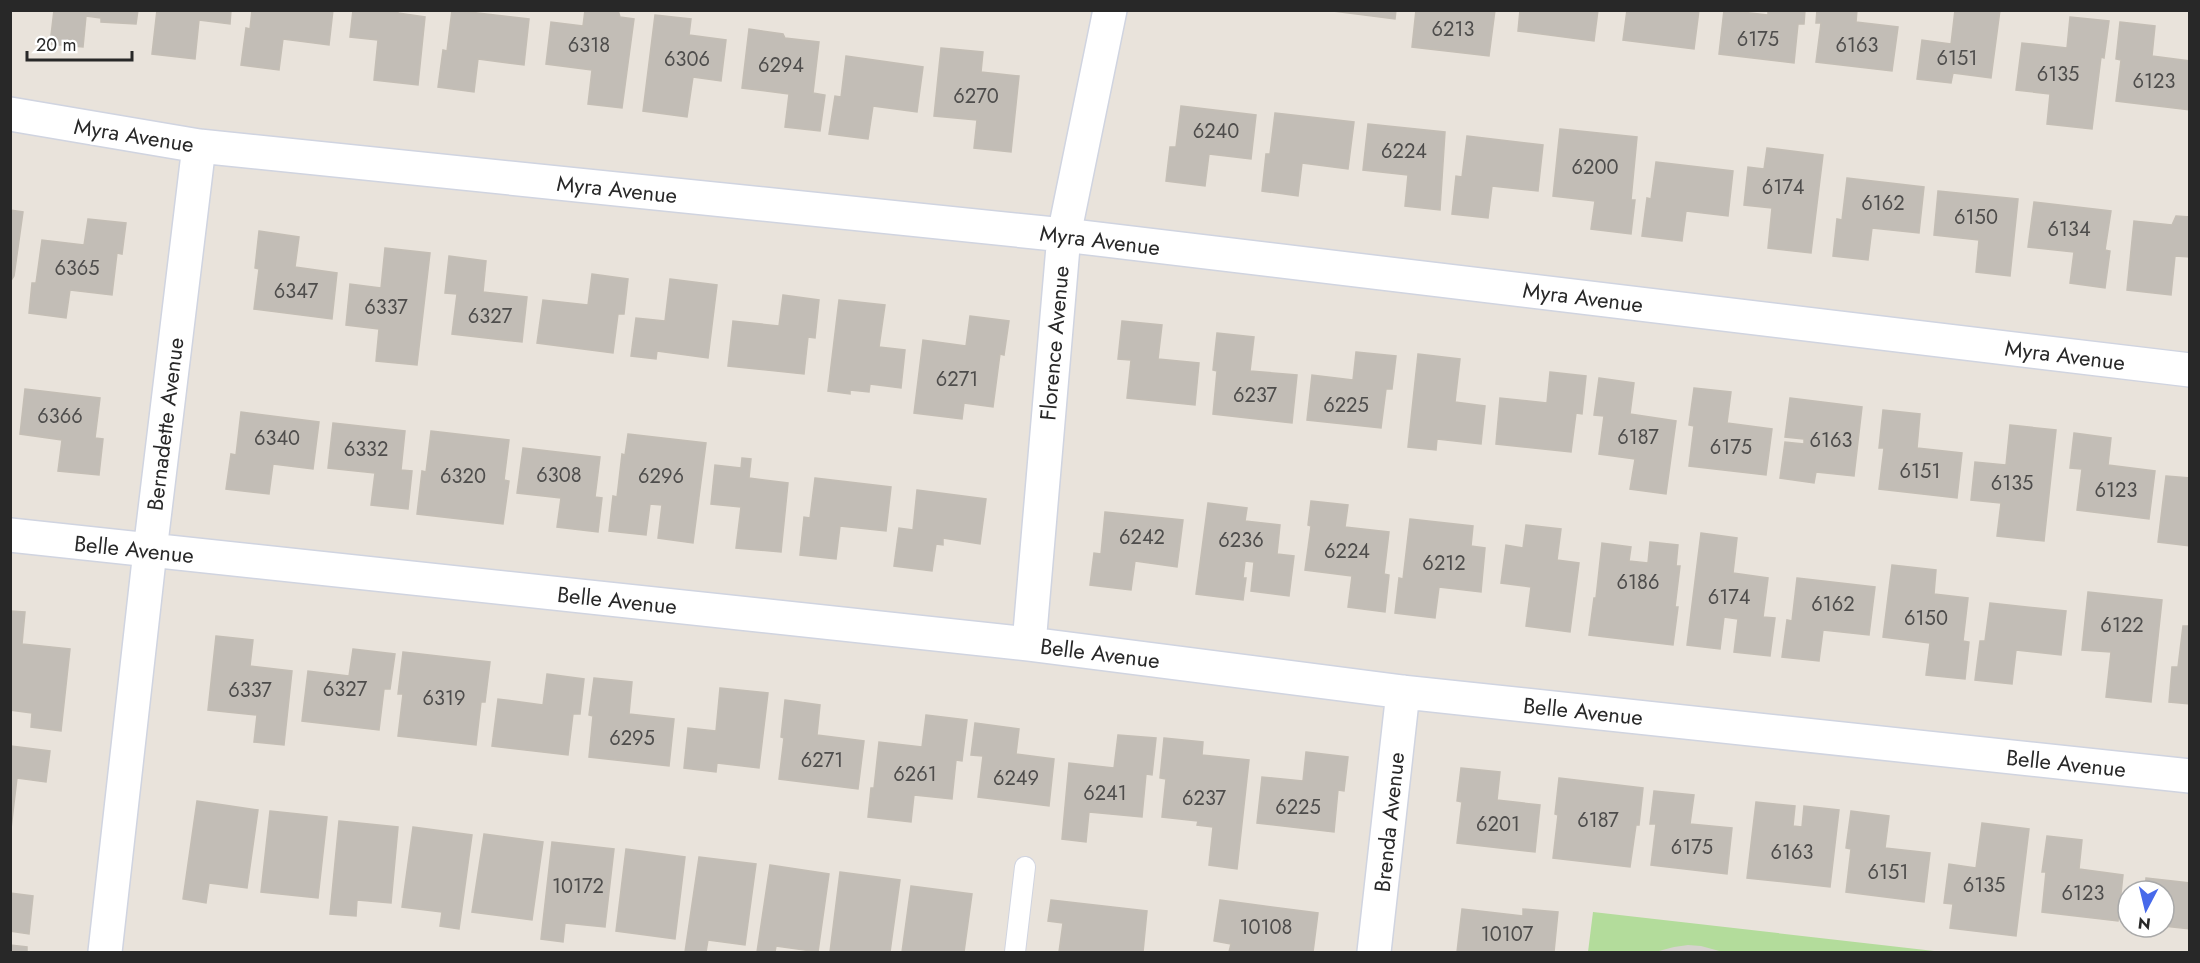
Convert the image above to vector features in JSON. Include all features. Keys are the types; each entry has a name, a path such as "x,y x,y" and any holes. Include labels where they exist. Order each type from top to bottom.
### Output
{"street":[{"name":"Florence Avenue","path":"1029,644 1064,235 1110,10"},
{"name":"Myra Avenue","path":"10,114 199,146 1064,235 2190,370"},
{"name":"Bernadette Avenue","path":"105,952 199,146"},
{"name":"Belle Avenue","path":"10,535 1029,644 1403,692 2190,776"},
{"name":"Brenda Avenue","path":"1374,952 1403,692"}],"lane":[{"path":"1015,952 1025,867"}],"green space":[{"path":"1593,912 1943,952 1588,952"}],"shaded area":[{"path":"1688,945 1701,946 1723,952 1655,952"}],"building":[{"path":"54,10 138,10 136,24 101,22 101,18 86,16 83,47 50,44"},
{"path":"157,10 231,10 230,24 199,20 195,59 152,54"},
{"path":"252,10 333,10 329,45 283,39 279,70 241,65 246,28 250,29"},
{"path":"353,10 398,10 398,13 425,17 418,85 374,80 378,40 350,37"},
{"path":"452,10 529,19 524,65 478,59 474,92 438,87 443,50 447,51"},
{"path":"585,10 618,10 620,17 634,19 622,108 588,104 592,70 546,64 551,22 583,26"},
{"path":"1325,10 1396,10 1395,19"},
{"path":"1416,10 1495,10 1489,56 1412,47"},
{"path":"1520,10 1598,10 1594,41 1518,31"},
{"path":"1627,10 1699,10 1694,49 1623,40"},
{"path":"1724,10 1768,15 1768,10 1805,10 1804,24 1798,24 1794,63 1719,54"},
{"path":"1817,10 1857,10 1856,22 1898,27 1892,71 1816,62 1821,23 1816,23"},
{"path":"1955,10 2000,10 1991,78 1953,73 1951,83 1917,79 1922,40 1951,44"},
{"path":"655,15 691,19 689,35 726,40 721,81 693,77 687,117 643,111"},
{"path":"2070,17 2109,21 2104,58 2101,57 2092,129 2047,124 2050,94 2016,90 2022,43 2067,48"},
{"path":"2120,22 2155,26 2152,56 2190,61 2190,110 2116,101 2121,60 2116,59"},
{"path":"749,29 783,34 785,38 819,42 813,93 825,95 820,131 785,127 789,94 742,88"},
{"path":"941,48 983,52 981,72 1019,76 1011,152 974,148 977,120 934,116"},
{"path":"846,56 923,67 917,112 873,106 868,139 829,134 835,96 841,97"},
{"path":"1181,106 1256,115 1251,159 1209,154 1205,186 1166,181 1170,147 1176,147"},
{"path":"1275,113 1354,122 1348,169 1302,163 1298,196 1262,191 1266,154 1270,154"},
{"path":"1368,124 1445,132 1440,210 1405,206 1408,175 1363,170"},
{"path":"1560,129 1637,137 1631,200 1635,200 1631,234 1591,229 1595,201 1553,196"},
{"path":"1467,136 1543,145 1538,191 1492,186 1488,218 1452,214 1456,176 1462,177"},
{"path":"1767,148 1823,155 1811,253 1768,248 1772,208 1744,205 1748,167 1764,169"},
{"path":"1656,162 1733,171 1728,216 1686,211 1682,241 1642,236 1647,198 1651,199"},
{"path":"1847,178 1924,187 1919,233 1872,228 1868,260 1833,256 1837,219 1842,220"},
{"path":"1938,191 2018,199 2010,276 1976,272 1979,240 1934,235"},
{"path":"2034,202 2111,211 2105,250 2110,251 2105,288 2070,283 2074,252 2028,247"},
{"path":"10,210 23,212 14,276 10,282"},
{"path":"2176,216 2190,217 2190,257 2175,256 2171,295 2127,290 2134,221 2172,225"},
{"path":"88,219 126,223 122,254 117,253 112,295 70,290 66,318 29,313 32,283 36,283 42,240 84,245"},
{"path":"259,231 299,237 295,267 337,273 332,319 254,309 259,269 255,268"},
{"path":"385,248 430,253 417,365 376,361 379,329 346,325 350,284 381,288"},
{"path":"449,256 486,261 483,292 527,297 522,342 452,334 457,294 445,293"},
{"path":"592,274 628,279 624,314 618,314 613,353 537,343 543,300 588,305"},
{"path":"670,279 717,285 708,358 657,351 656,359 631,356 636,318 665,321"},
{"path":"783,295 819,300 815,338 808,337 804,374 728,366 733,321 779,326"},
{"path":"839,300 885,305 879,347 905,350 901,388 870,384 869,392 850,390 850,394 828,391"},
{"path":"970,316 1009,321 1004,355 1000,354 993,407 964,403 962,419 914,413 923,340 966,346"},
{"path":"1122,321 1162,325 1158,359 1199,363 1195,405 1127,398 1131,360 1118,359"},
{"path":"1217,333 1254,337 1250,371 1297,375 1292,423 1213,414 1217,371 1213,370"},
{"path":"1356,352 1396,356 1392,389 1386,389 1381,428 1307,420 1312,375 1353,380"},
{"path":"1418,354 1460,359 1455,402 1485,406 1481,444 1437,439 1436,450 1408,447"},
{"path":"1550,372 1586,376 1582,414 1576,413 1571,452 1496,444 1500,398 1547,403"},
{"path":"1599,378 1634,383 1630,414 1676,421 1666,494 1630,489 1635,459 1599,454 1604,416 1594,415"},
{"path":"1694,388 1731,392 1727,423 1772,429 1766,475 1689,466 1694,426 1689,425"},
{"path":"25,389 100,398 95,438 103,439 99,475 58,471 62,440 20,434"},
{"path":"1790,398 1862,407 1854,476 1816,472 1814,483 1780,478 1785,442 1804,444 1804,439 1785,437"},
{"path":"1883,410 1920,414 1917,448 1962,453 1957,498 1879,489 1884,448 1879,448"},
{"path":"241,412 319,422 313,469 273,464 269,494 226,489 231,454 236,455"},
{"path":"333,423 405,431 401,470 412,471 408,509 371,505 375,473 328,468"},
{"path":"2010,425 2056,430 2044,541 1997,536 2001,503 1971,500 1975,462 2006,465"},
{"path":"431,431 509,440 504,480 509,481 503,524 417,514 422,471 426,472"},
{"path":"2074,433 2111,438 2108,465 2155,471 2149,519 2077,510 2082,469 2070,468"},
{"path":"628,434 706,443 693,543 658,538 662,505 650,504 646,535 609,531 613,496 617,497 622,454 625,455"},
{"path":"523,448 600,457 595,497 602,498 598,532 557,527 561,498 517,493"},
{"path":"742,458 751,459 749,478 788,483 781,552 736,548 741,507 711,504 715,465 741,468"},
{"path":"2166,476 2190,478 2190,546 2158,542"},
{"path":"815,478 891,487 886,531 840,526 836,559 800,555 804,517 810,518"},
{"path":"917,490 986,499 980,544 943,538 943,545 936,544 932,571 894,566 899,528 913,530"},
{"path":"1311,501 1348,505 1345,527 1389,532 1384,574 1389,575 1385,612 1348,607 1352,576 1305,570 1311,526 1308,525"},
{"path":"1208,503 1247,508 1245,521 1280,525 1277,554 1294,556 1289,596 1251,591 1254,562 1245,561 1243,578 1246,578 1243,600 1196,594"},
{"path":"1105,512 1183,520 1177,567 1135,561 1131,590 1090,585 1094,553 1101,554"},
{"path":"1410,519 1473,526 1471,546 1485,548 1481,592 1439,587 1435,618 1395,613 1399,578 1403,579"},
{"path":"1526,525 1561,529 1557,560 1579,563 1570,632 1526,626 1531,587 1501,583 1506,545 1523,548"},
{"path":"1701,533 1737,538 1733,573 1768,578 1763,617 1775,618 1770,656 1734,652 1738,619 1724,617 1720,649 1687,645"},
{"path":"1650,542 1678,545 1676,566 1680,566 1675,607 1678,607 1673,645 1589,635 1602,543 1631,547 1629,561 1648,563"},
{"path":"1892,565 1936,570 1934,594 1968,598 1963,641 1969,642 1965,679 1926,675 1930,643 1883,637"},
{"path":"1797,578 1875,587 1869,635 1823,630 1819,661 1782,657 1787,620 1792,621"},
{"path":"2088,592 2162,600 2151,702 2106,697 2111,652 2082,650"},
{"path":"1990,603 2066,611 2061,655 2016,650 2012,684 1975,680 1980,641 1985,641"},
{"path":"10,611 25,612 22,644 70,649 61,731 31,727 32,713 10,710"},
{"path":"2183,626 2190,626 2190,704 2169,702 2172,667 2178,667"},
{"path":"216,636 253,640 250,666 292,671 284,745 254,742 257,715 208,710"},
{"path":"353,649 395,654 390,689 384,689 379,730 302,721 308,671 349,676"},
{"path":"403,652 490,662 485,702 481,702 476,745 398,736 403,694 398,694"},
{"path":"547,674 584,679 580,714 573,714 568,755 492,746 498,699 543,705"},
{"path":"594,678 632,682 629,714 674,719 669,766 589,757 593,716 589,715"},
{"path":"720,688 768,693 759,768 717,763 716,772 684,768 688,728 716,731"},
{"path":"785,700 820,705 817,735 864,741 858,789 779,779 784,738 781,737"},
{"path":"926,715 967,720 962,761 956,760 952,799 914,795 911,822 868,817 879,742 922,747"},
{"path":"975,723 1019,729 1016,754 1054,759 1049,806 978,797 983,756 971,755"},
{"path":"1118,735 1156,738 1152,775 1146,774 1142,817 1089,812 1086,842 1062,839 1069,763 1114,768"},
{"path":"1164,738 1203,742 1202,755 1249,760 1237,869 1209,865 1213,827 1197,825 1198,821 1162,817 1166,779 1160,778"},
{"path":"11,746 50,751 46,782 17,778 11,829"},
{"path":"1306,752 1348,757 1344,791 1338,790 1334,832 1257,823 1262,777 1303,781"},
{"path":"1461,768 1500,772 1497,800 1540,805 1535,852 1457,843 1462,802 1457,801"},
{"path":"1559,778 1643,788 1639,825 1636,825 1630,867 1553,858"},
{"path":"1654,791 1694,795 1690,824 1732,828 1727,874 1651,865 1656,824 1650,824"},
{"path":"197,801 258,810 247,888 209,883 206,903 183,899"},
{"path":"1756,802 1795,806 1793,826 1802,827 1804,806 1839,810 1830,887 1747,878"},
{"path":"270,811 327,817 318,898 261,892"},
{"path":"1851,811 1889,816 1885,848 1930,853 1924,902 1846,892 1851,849 1846,848"},
{"path":"339,821 398,827 391,903 357,900 356,916 330,914"},
{"path":"1982,823 2029,829 2016,936 1950,928 1953,904 1944,903 1949,864 1976,868"},
{"path":"413,827 472,835 459,929 440,926 442,912 402,907"},
{"path":"484,834 543,842 532,920 472,912"},
{"path":"2047,836 2082,840 2079,869 2123,875 2123,879 2116,879 2116,921 2042,912 2046,872 2042,872"},
{"path":"552,842 614,849 605,927 565,923 563,942 541,939"},
{"path":"626,849 685,857 675,939 616,931"},
{"path":"699,857 756,864 745,945 708,940 706,952 685,952"},
{"path":"770,865 829,874 818,952 776,946 775,952 757,952"},
{"path":"840,872 900,880 890,952 830,952"},
{"path":"2176,881 2190,883 2190,929 2176,927"},
{"path":"911,886 972,894 964,952 902,952"},
{"path":"10,893 33,896 29,934 10,931"},
{"path":"1051,900 1147,911 1143,952 1059,952 1063,923 1048,921"},
{"path":"1220,900 1318,913 1313,952 1229,952 1231,944 1214,941"},
{"path":"1462,909 1523,916 1523,909 1558,912 1554,952 1457,952"},
{"path":"10,945 27,947 27,952 10,952"}]}
